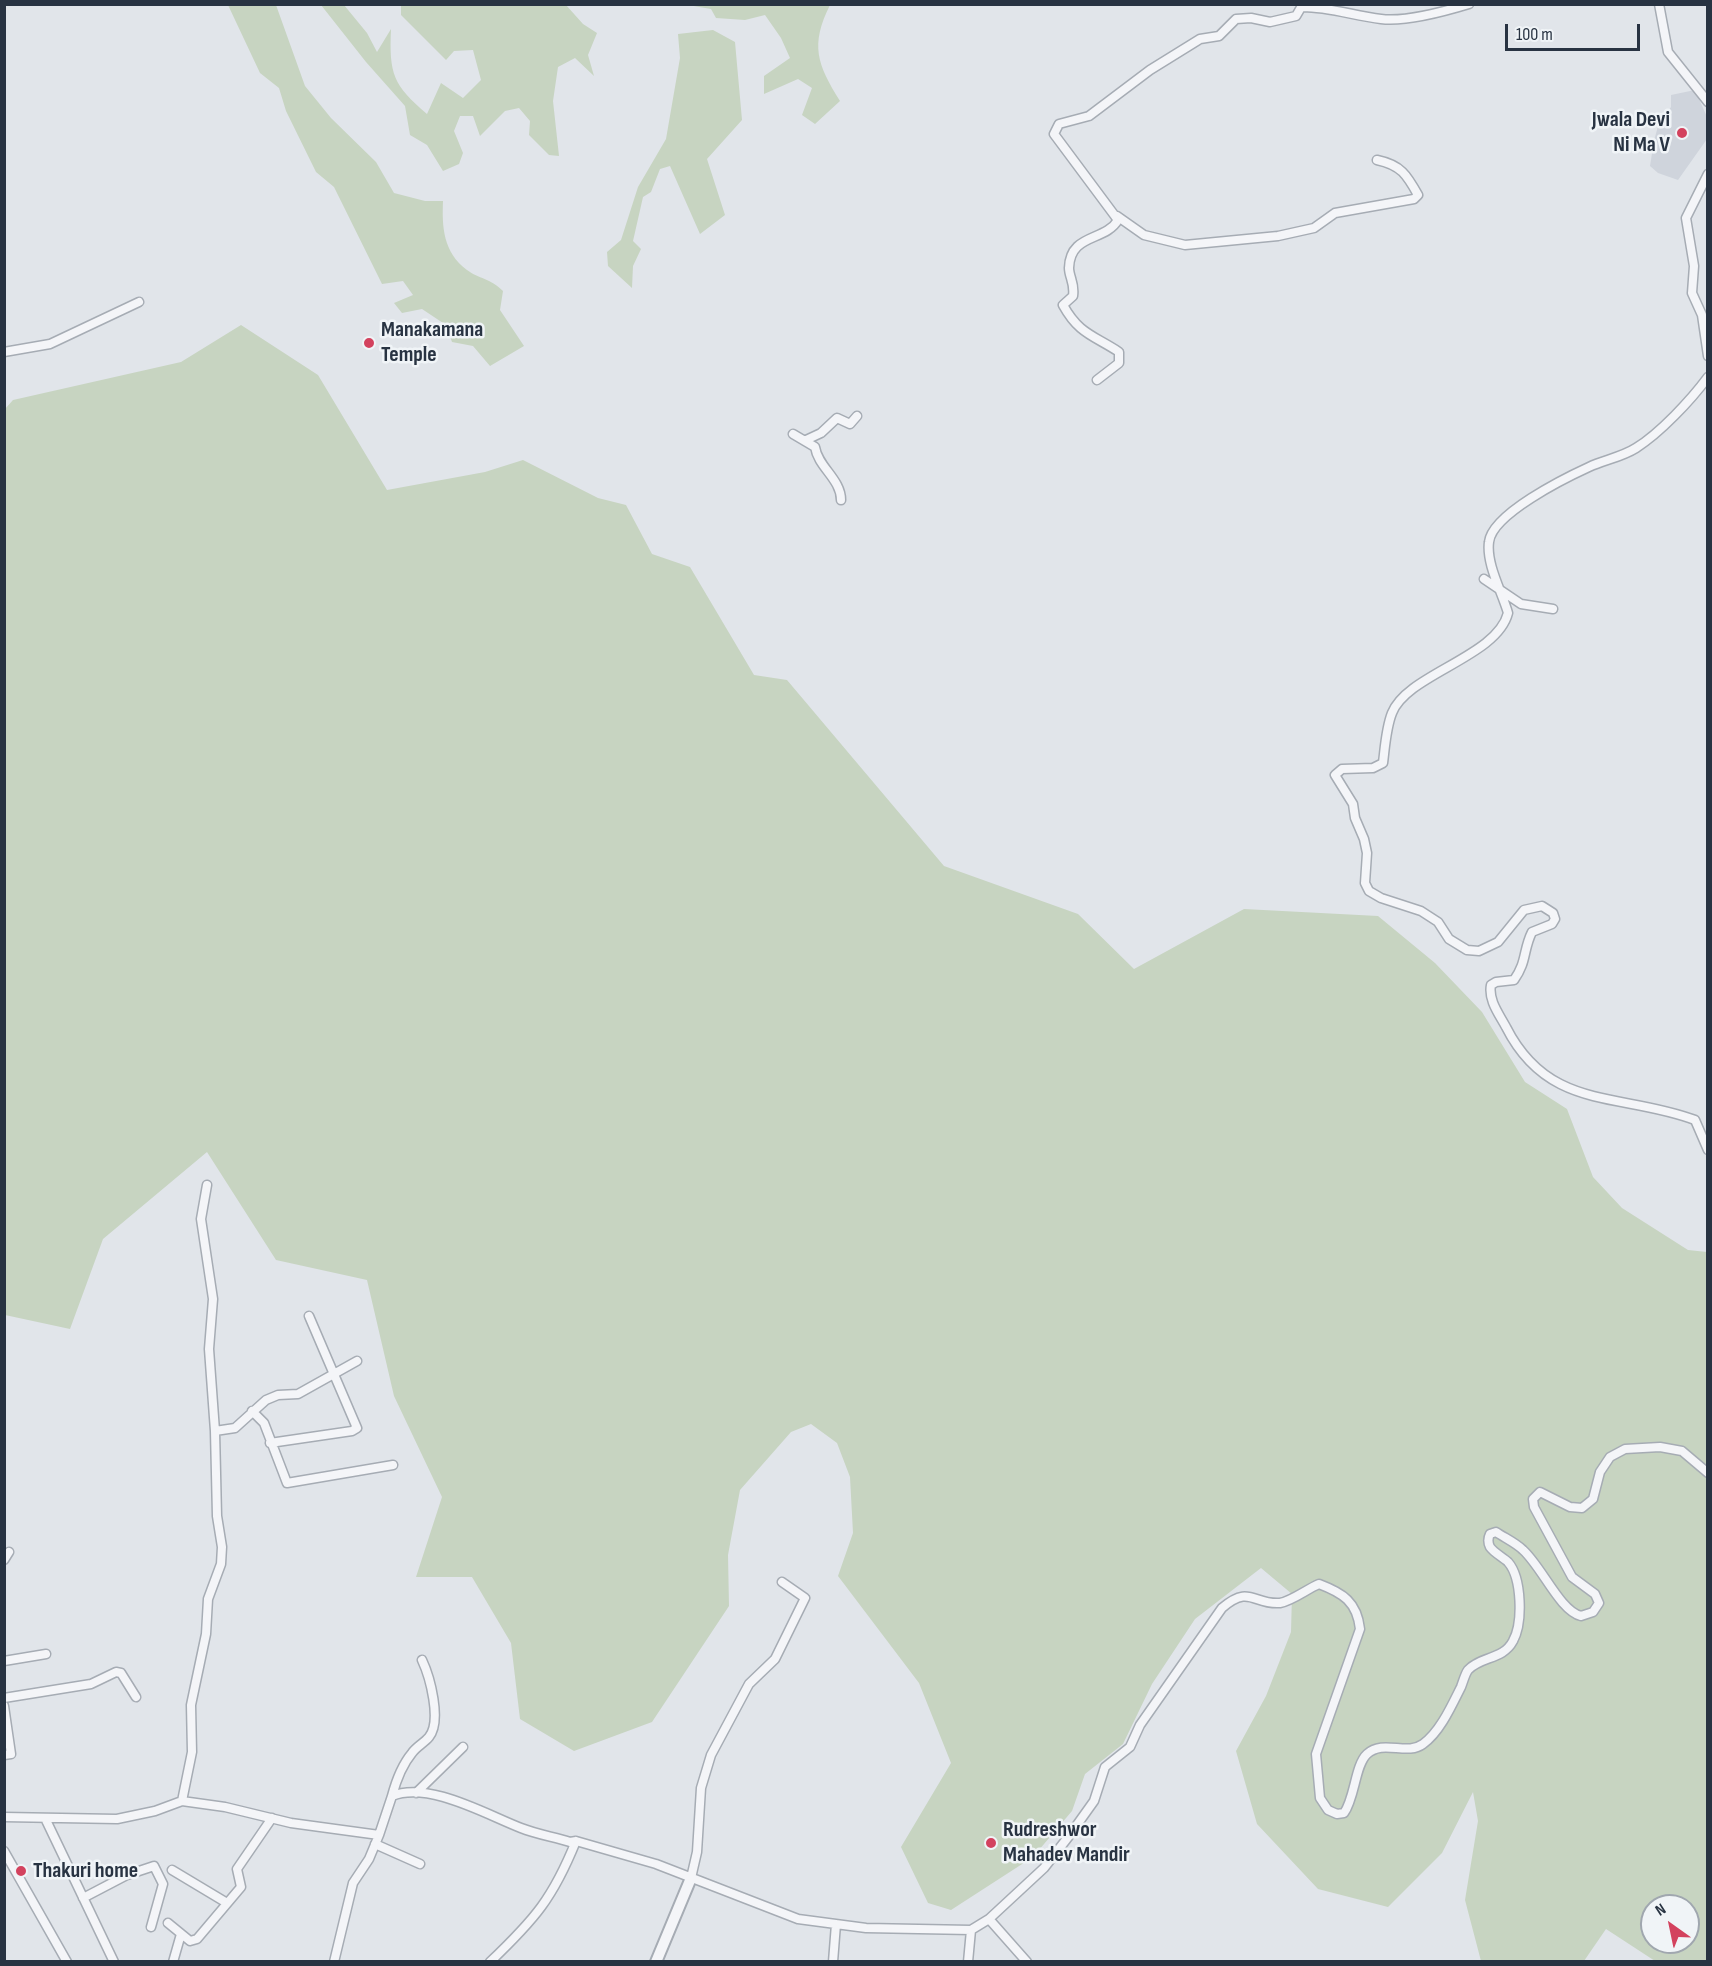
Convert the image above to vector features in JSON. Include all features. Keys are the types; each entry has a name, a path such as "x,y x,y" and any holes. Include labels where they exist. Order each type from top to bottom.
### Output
{"street":[{"path":"1377,160 1405,171 1418,195 1414,199 1335,213 1314,228 1278,236 1185,245 1144,235 1117,216 1054,134 1059,124 1089,116 1150,70 1200,39 1220,36 1236,20 1251,18 1270,22 1296,16 1303,6 1320,7 1348,15 1385,20 1469,4"},
{"path":"1659,4 1668,52 1707,102"},
{"path":"1707,174 1686,218 1694,266 1692,293 1702,315 1707,356"},
{"path":"1097,380 1119,363 1119,352 1096,336 1078,329 1063,305 1073,296 1075,284 1069,270 1072,252 1086,239 1104,233 1117,223 1117,216"},
{"path":"4,352 50,344 139,302"},
{"path":"1707,377 1653,435 1635,449 1589,467 1538,492 1498,523 1489,541 1492,564 1508,613 1503,625 1461,660 1419,685 1392,712 1383,763 1373,768 1342,769 1335,776 1353,804 1355,819 1364,839 1367,853 1365,883 1369,891 1381,898 1421,911 1438,922 1449,939 1467,950 1479,951 1498,942 1524,910 1542,906 1553,912 1555,919 1552,924 1532,932 1527,943 1524,967 1514,980 1496,982 1491,985 1493,1002 1515,1046 1555,1084 1608,1101 1671,1111 1695,1120 1707,1150"},
{"path":"806,440 821,433 837,418 850,424 856,416"},
{"path":"793,434 814,447 816,458 826,468 841,492 841,500"},
{"path":"1484,579 1521,604 1553,609"},
{"path":"182,1801 192,1752 191,1705 206,1634 208,1599 221,1564 209,1349 213,1299 201,1219 207,1185"},
{"path":"270,1443 352,1431 357,1428 309,1316"},
{"path":"215,1431 235,1428 266,1400 279,1395 298,1394 357,1361"},
{"path":"252,1411 264,1423 287,1483 393,1465"},
{"path":"392,1796 401,1792 416,1793 460,1803 496,1815 520,1828 570,1842 576,1841 691,1878 798,1919 866,1928 970,1930 989,1919 1044,1868 1070,1836 1094,1800 1105,1767 1130,1747 1140,1725 1222,1608 1231,1600 1238,1596 1248,1596 1282,1603 1319,1584 1338,1591 1358,1614 1360,1629 1316,1754 1320,1797 1328,1810 1337,1815 1344,1813 1349,1806 1365,1755 1374,1749 1407,1749 1423,1745 1438,1728 1468,1670 1503,1654 1514,1640 1519,1612 1519,1584 1509,1564 1490,1547 1488,1539 1490,1534 1496,1532 1523,1550 1547,1577 1566,1609 1581,1616 1593,1612 1599,1603 1595,1594 1578,1585 1572,1577 1534,1506 1533,1499 1536,1495 1540,1492 1570,1507 1582,1509 1593,1499 1600,1472 1610,1457 1625,1449 1660,1447 1682,1451 1707,1473"},
{"path":"656,1962 691,1878 697,1852 701,1788 711,1755 749,1684 776,1659 805,1598 782,1582"},
{"path":"4,1661 46,1654"},
{"path":"334,1962 353,1883 375,1845 396,1782 411,1754 429,1737 433,1728 430,1677 422,1660"},
{"path":"4,1698 91,1684 116,1672 121,1673 136,1697"},
{"path":"4,1706 11,1754 4,1755"},
{"path":"416,1793 463,1747"},
{"path":"4,1817 117,1819 155,1811 182,1801 272,1818 379,1834"},
{"path":"45,1818 114,1962"},
{"path":"168,1923 190,1941 197,1939 241,1887 236,1874 241,1859 272,1818"},
{"path":"490,1962 546,1904 561,1880 576,1841"},
{"path":"375,1845 420,1864"},
{"path":"4,1851 8,1863 67,1962"},
{"path":"83,1898 127,1875 154,1866 163,1884 151,1927"},
{"path":"172,1870 227,1903"},
{"path":"989,1919 1026,1962"},
{"path":"833,1962 836,1924"},
{"path":"968,1962 970,1930"},
{"path":"173,1962 181,1934"}],"shaded area":[{"name":"Jwala Devi Ni Ma V","path":"1695,90 1707,117 1707,139 1678,180 1658,173 1650,166 1654,141 1658,126 1671,107 1671,95"}],"green space":[{"path":"228,5 276,5 305,86 331,118 376,162 394,193 425,201 443,201 444,230 453,255 467,270 503,291 500,310 524,346 490,366 473,346 452,342 446,325 422,309 402,313 394,303 413,295 403,281 382,284 334,187 316,172 286,111 279,88 260,73"},
{"path":"321,5 344,5 367,33 377,52 391,29 391,57 396,78 407,95 427,114 441,83 463,98 481,80 473,50 454,51 446,60 401,15 401,5 566,5 583,24 597,33 588,55 594,76 575,58 558,67 553,101 559,156 549,155 529,135 530,121 519,108 505,111 480,136 473,116 460,116 454,131 463,153 459,164 443,171 427,145 410,135 405,106 366,62"},
{"path":"688,5 830,5 820,32 819,54 821,65 840,101 815,124 802,115 812,88 798,79 764,94 764,76 790,58 781,38 765,15 745,20 716,18 711,9"},
{"path":"713,30 735,42 742,120 707,159 725,215 700,234 670,166 660,169 651,192 643,197 633,241 641,249 633,266 632,288 608,266 607,252 621,240 638,187 666,139 680,58 678,34"},
{"path":"241,325 318,375 387,490 485,472 523,460 598,498 626,505 652,554 690,567 754,675 787,680 944,866 1078,914 1134,969 1244,909 1378,916 1435,963 1482,1012 1525,1082 1567,1109 1593,1177 1622,1208 1688,1250 1707,1252 1707,1961 1655,1961 1644,1954 1700,1954 1700,1894 1640,1894 1640,1951 1606,1929 1584,1961 1481,1961 1465,1900 1478,1821 1473,1792 1442,1853 1388,1907 1318,1889 1257,1824 1236,1751 1266,1696 1291,1632 1292,1594 1261,1568 1195,1619 1152,1684 1123,1744 1085,1774 1072,1811 1033,1857 951,1910 928,1903 901,1847 951,1763 919,1683 838,1576 853,1533 850,1477 837,1443 811,1424 791,1432 740,1490 728,1555 729,1606 652,1722 574,1751 520,1719 511,1643 472,1577 416,1577 442,1497 394,1396 367,1280 276,1260 207,1152 103,1239 70,1329 5,1315 5,409 13,400 181,362"}],"place":[{"name":"Jwala Devi Ni Ma V","path":"1682,133"},
{"name":"Manakamana Temple","path":"369,343"},
{"name":"Rudreshwor Mahadev Mandir","path":"991,1843"},
{"name":"Thakuri home","path":"21,1871"}]}
